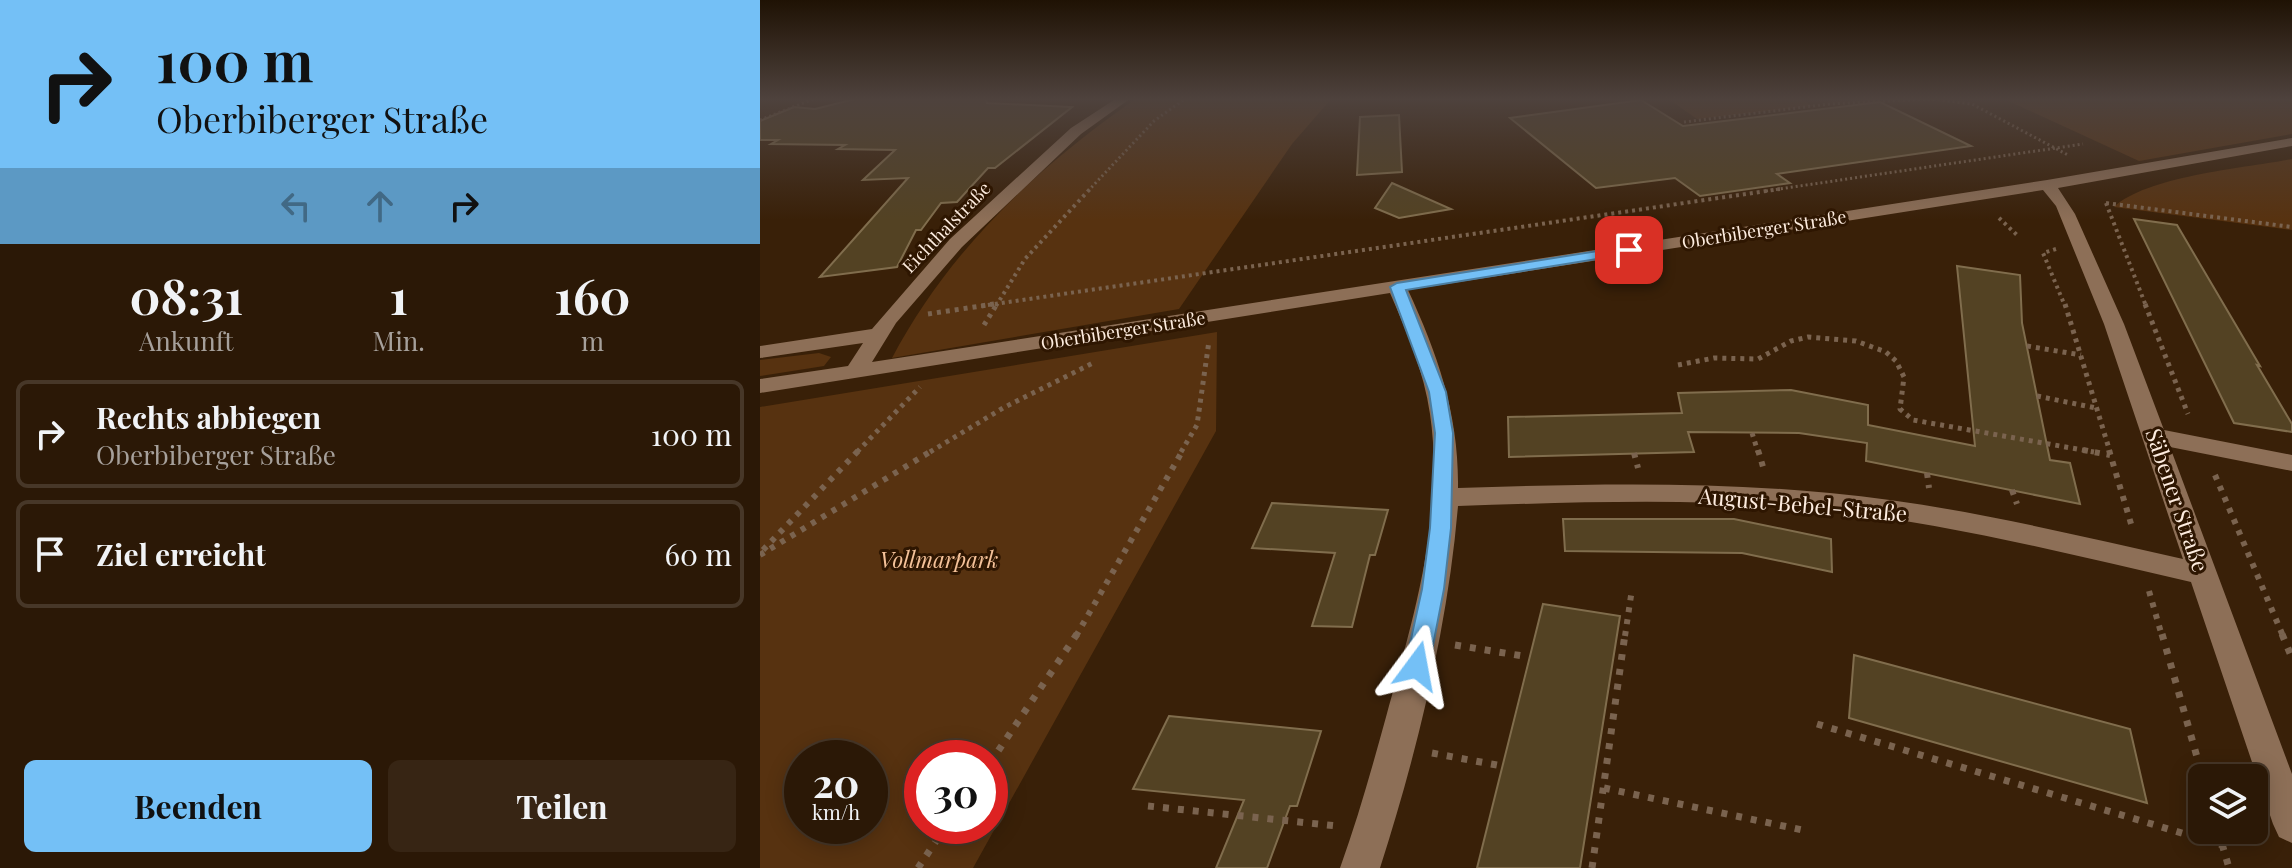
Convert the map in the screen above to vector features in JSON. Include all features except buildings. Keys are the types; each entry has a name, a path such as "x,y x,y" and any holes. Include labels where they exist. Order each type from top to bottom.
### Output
{"street":[{"name":"Eichthalstraße","path":"884,327 956,243 1068,139"},
{"name":"Oberbiberger Straße","path":"760,386 2047,185 2292,142"},
{"name":"Säbener Straße","path":"2047,185 2068,212 2155,436 2292,824"},
{"path":"1360,868 1424,640 1444,497 1444,433 1438,392 1397,287"},
{"path":"760,352 884,327"},
{"path":"855,372 884,327"},
{"path":"2155,436 2292,463"},
{"name":"August-Bebel-Straße","path":"1444,497 1629,491 1832,502 1980,525 2203,574"}],"path":[{"path":"967,354 1025,259 1136,139"},
{"path":"2037,139 2104,174"},
{"path":"884,327 997,304 2083,144"},
{"path":"2106,203 2292,227"},
{"path":"2043,253 2070,317 2199,764"},
{"path":"1006,740 1074,640 1197,425 1211,316"},
{"path":"1678,365 1692,365 1710,359 1762,358 1788,342 1806,337 1860,342 1886,353 1902,369 1904,384 1900,409 1913,420 2110,455"},
{"path":"2027,346 2081,355"},
{"path":"760,554 929,378 939,359"},
{"path":"760,554 1003,408 1098,360"},
{"path":"2037,396 2096,408"},
{"path":"1592,868 1632,589"},
{"path":"1424,640 1529,657"},
{"path":"1817,724 2222,845 2229,868"},
{"path":"1396,746 1502,766"},
{"path":"1604,788 1807,831"},
{"path":"1148,806 1373,830"},
{"path":"918,868 934,844"}],"green space":[{"path":"1083,139 1297,139 1179,309 892,358 940,282 968,246 998,213"},
{"path":"2090,139 2266,139 2139,161"},
{"path":"2292,159 2292,230 2114,207 2129,196 2172,181"},
{"name":"Vollmarpark","path":"1217,332 1216,431 1008,805 1008,740 904,740 904,844 986,844 973,868 760,868 760,407"},
{"path":"819,353 831,357 824,366 760,376 760,360"}],"route":[{"path":"1417,666 1433,589 1444,497 1444,433 1438,392 1397,287 1629,250"}]}
